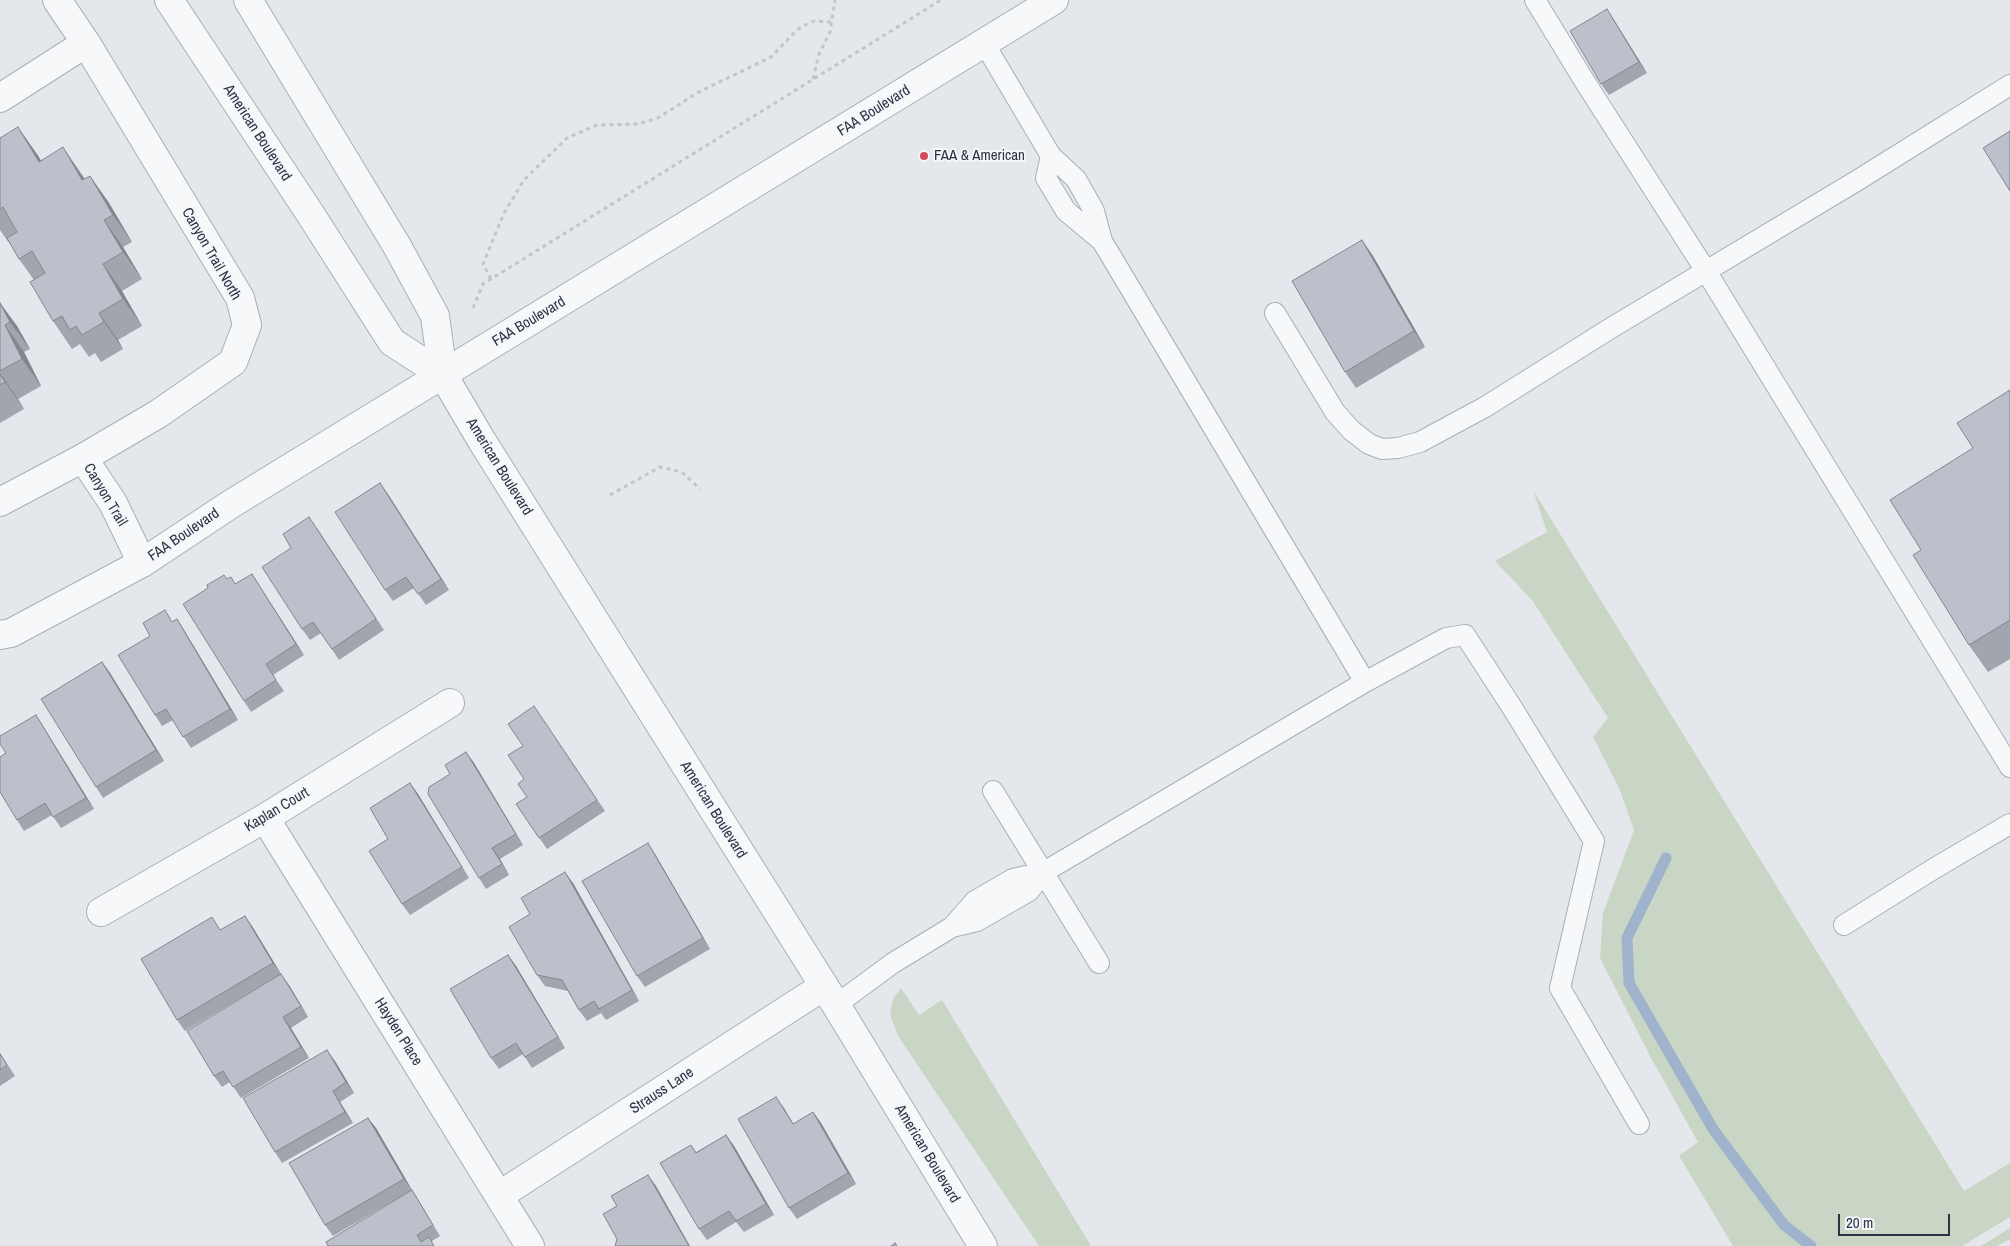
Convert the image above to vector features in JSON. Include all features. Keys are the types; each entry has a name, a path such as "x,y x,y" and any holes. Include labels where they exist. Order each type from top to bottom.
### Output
{"street":[{"name":"Canyon Trail North","path":"57,0 86,43 240,298 247,326 232,362 158,414 83,458"},
{"name":"American Boulevard","path":"169,0 311,215 392,342 444,375"},
{"name":"American Boulevard","path":"248,0 397,246 435,316 444,375 482,441 830,996 983,1246"},
{"name":"FAA Boulevard","path":"0,635 11,633 142,563 231,504 1054,0"},
{"path":"0,98 86,43"},
{"name":"Canyon Trail","path":"0,502 83,458 113,503 142,563"},
{"name":"Kaplan Court","path":"101,912 265,818 450,703"},
{"name":"Hayden Place","path":"265,818 530,1246"},
{"name":"Strauss Lane","path":"500,1195 830,996"}],"lane":[{"path":"1535,0 1706,271 2010,767"},
{"path":"984,43 1051,156 1076,179 1094,211 1102,240 1366,682"},
{"path":"1275,313 1335,412 1351,430 1369,444 1382,449 1398,448 1420,442 1484,408 1611,328 2010,85"},
{"path":"830,996 894,963 952,927 977,921 1029,891 1044,872 1366,682 1446,638 1465,635 1594,841 1560,988 1639,1124"},
{"path":"993,791 1100,963"},
{"path":"1844,926 1935,868 2010,824"}],"path":[{"path":"813,79 819,54 830,32 835,0"},
{"path":"472,308 483,284 941,0"},
{"path":"491,279 483,264 504,213 524,180 566,138 597,125 638,124 658,118 697,93 771,57 797,30 805,25 814,21 831,22"},
{"path":"610,495 660,467 682,472 700,489"}],"green space":[{"path":"1533,490 1964,1191 2010,1163 2010,1217 1962,1246 1733,1246 1679,1156 1698,1142 1650,1056 1600,958 1603,913 1634,830 1619,788 1593,737 1608,718 1532,600 1495,561 1547,532"},
{"path":"901,988 919,1015 942,1000 1091,1246 1039,1246 898,1036 890,1014 893,999"},
{"path":"2010,1228 2010,1239 1997,1246 1981,1246"}],"building":[{"path":"1607,9 1639,62 1601,84 1570,31"},
{"path":"18,127 39,162 63,147 82,180 90,176 113,215 104,220 123,252 103,264 123,299 99,313 104,322 82,335 76,326 70,330 62,316 53,321 30,282 45,273 32,251 19,259 7,238 17,232 3,207 0,209 0,138"},
{"path":"2010,131 2010,191 1983,148"},
{"path":"1362,240 1414,331 1345,372 1292,281"},
{"path":"0,303 10,322 5,325 22,359 0,371"},
{"path":"0,374 5,382 0,385"},
{"path":"2010,390 2010,620 1969,645 1913,555 1921,550 1890,500 1973,448 1957,423"},
{"path":"380,483 441,579 418,594 406,577 385,590 335,512"},
{"path":"309,517 376,619 332,649 313,622 302,629 262,567 291,548 283,534"},
{"path":"252,574 296,644 266,664 276,680 244,701 183,604 208,588 207,585 224,575 227,579 231,577 235,584"},
{"path":"165,610 172,622 177,619 230,709 183,737 166,709 155,715 118,655 150,636 143,623"},
{"path":"102,662 156,750 96,787 41,699"},
{"path":"534,706 597,800 539,838 516,804 527,797 518,784 524,779 508,755 523,746 508,724"},
{"path":"36,715 86,798 53,817 45,803 17,820 0,792 0,757 6,753 0,744 0,736"},
{"path":"466,752 516,834 492,848 502,864 479,878 428,794 429,787 450,774 445,765"},
{"path":"410,783 462,867 402,904 369,851 388,839 370,808"},
{"path":"648,843 703,938 637,976 582,881"},
{"path":"565,872 632,990 599,1009 594,1001 579,1010 562,980 537,975 509,927 530,914 521,898"},
{"path":"245,916 273,963 177,1020 141,959 212,917 220,930"},
{"path":"508,955 558,1037 525,1057 516,1043 491,1058 450,989"},
{"path":"281,974 301,1006 283,1017 301,1047 233,1087 223,1071 214,1076 187,1031"},
{"path":"327,1050 346,1082 333,1091 345,1112 275,1152 243,1098"},
{"path":"0,1054 7,1065 0,1070"},
{"path":"776,1097 793,1124 813,1112 848,1173 789,1208 738,1119"},
{"path":"368,1118 404,1179 325,1225 289,1163"},
{"path":"726,1135 766,1204 736,1221 729,1211 699,1229 660,1163 691,1145 696,1153"},
{"path":"648,1175 689,1246 615,1246 617,1239 603,1214 617,1206 611,1196"},
{"path":"412,1190 433,1225 417,1235 421,1242 429,1237 434,1246 328,1246 326,1242"}],"waterway":[{"path":"1666,858 1627,938 1629,983 1713,1129 1784,1225 1811,1246"}],"place":[{"name":"FAA & American","path":"924,156"}]}
